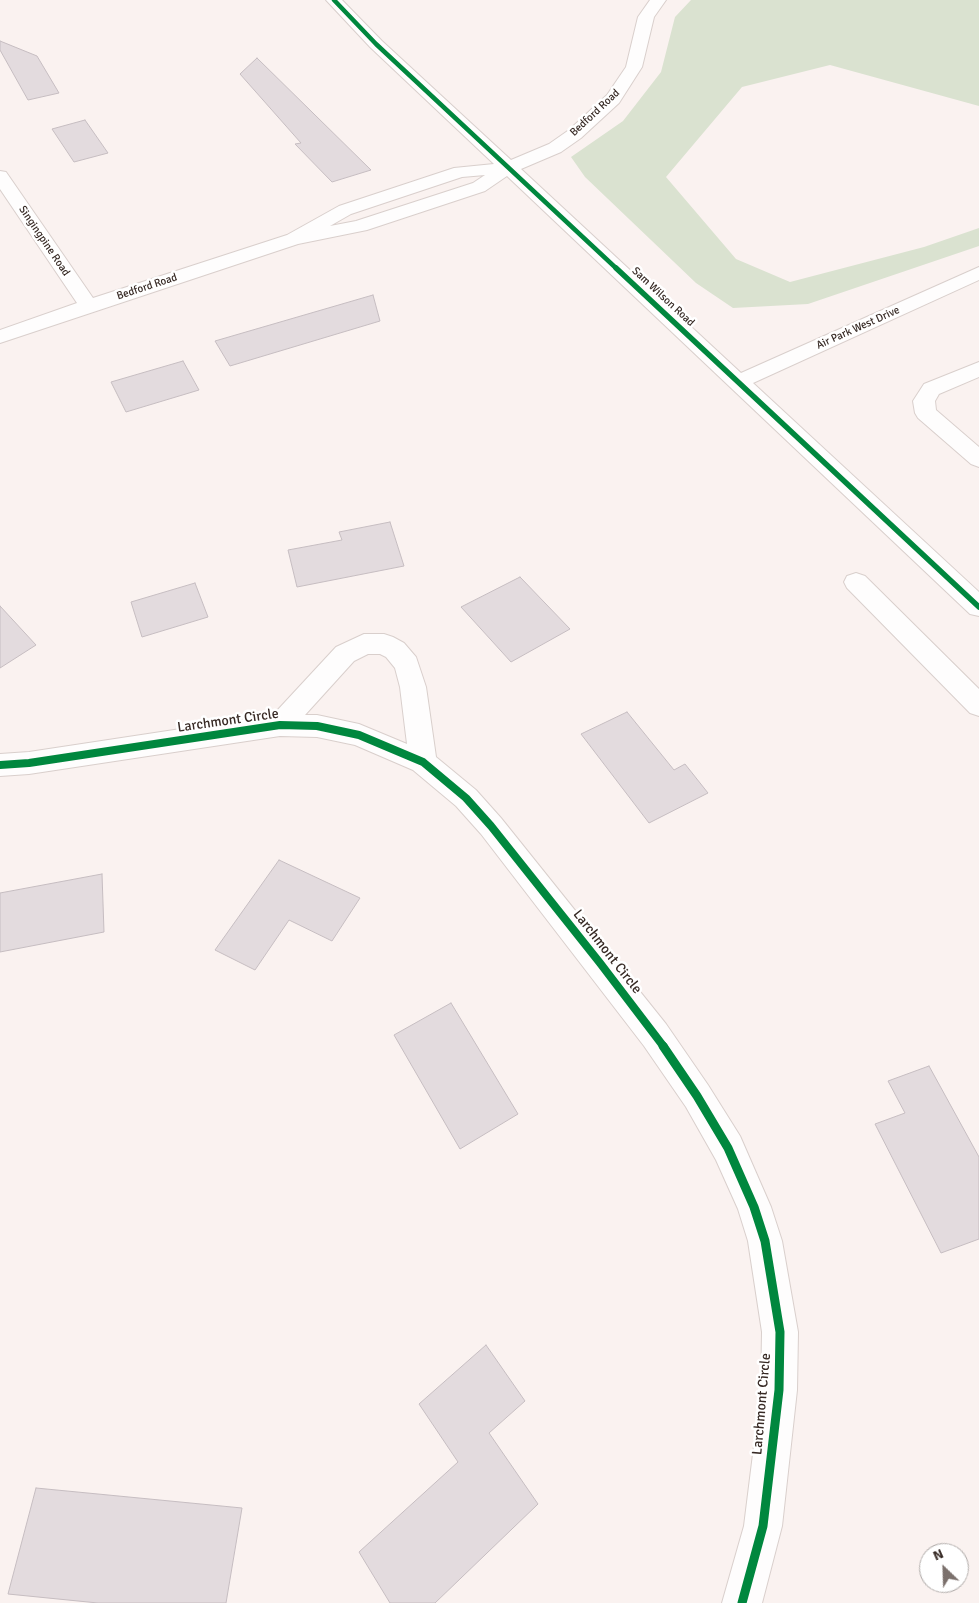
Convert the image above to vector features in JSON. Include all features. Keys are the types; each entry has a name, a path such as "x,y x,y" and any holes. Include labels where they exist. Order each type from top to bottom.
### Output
{"street":[{"name":"Sam Wilson Road","path":"330,0 979,608"},
{"name":"Bedford Road","path":"0,337 294,239 360,226 479,187 508,168 555,148 575,134 614,99 626,83 634,67 646,17 658,0"},
{"name":"Singingpine Road","path":"0,176 89,306"},
{"name":"Air Park West Drive","path":"738,382 979,273"},
{"path":"979,369 931,389 924,402 926,412 979,458"},
{"path":"856,582 979,706"},
{"path":"280,725 345,654 364,644 384,644 396,650 407,664 413,687 423,762"},
{"name":"Larchmont Circle","path":"0,765 29,763 280,725 317,726 359,735 423,762 466,798 491,826 655,1035 697,1096 728,1148 754,1207 765,1241 780,1332 779,1390 763,1526 742,1603"}],"green space":[{"path":"691,0 979,0 979,106 830,65 742,87 666,177 736,259 790,282 924,247 979,228 979,246 808,304 733,308 696,283 585,177 571,157 623,121 661,72 675,17"}],"building":[{"path":"0,41 37,56 59,93 28,100 0,50"},
{"path":"257,58 371,170 332,182 295,144 301,143 240,74"},
{"path":"85,120 108,153 74,162 52,129"},
{"path":"373,295 380,321 230,366 215,341"},
{"path":"183,361 199,390 126,412 111,382"},
{"path":"390,522 404,566 297,587 288,550 342,540 339,532"},
{"path":"520,577 570,629 511,662 461,607"},
{"path":"195,583 208,617 142,637 131,602"},
{"path":"0,606 36,645 0,668"},
{"path":"627,712 674,770 685,764 708,793 649,823 581,734"},
{"path":"279,860 360,898 332,941 289,920 255,970 215,950"},
{"path":"102,874 104,932 0,952 0,893"},
{"path":"451,1003 518,1114 460,1149 394,1035"},
{"path":"929,1066 979,1157 979,1239 941,1253 875,1124 905,1113 888,1081"},
{"path":"486,1345 525,1401 489,1433 538,1504 435,1603 390,1603 359,1552 458,1462 419,1404"},
{"path":"36,1488 242,1508 226,1603 98,1603 8,1594"}],"cycle path":[{"path":"334,0 376,44 979,607"},
{"path":"0,765 29,763 280,725 317,726 359,735 423,762 466,798 491,826 655,1035 697,1096 728,1148 754,1207 765,1241 780,1332 779,1390 763,1526 742,1603"}]}
